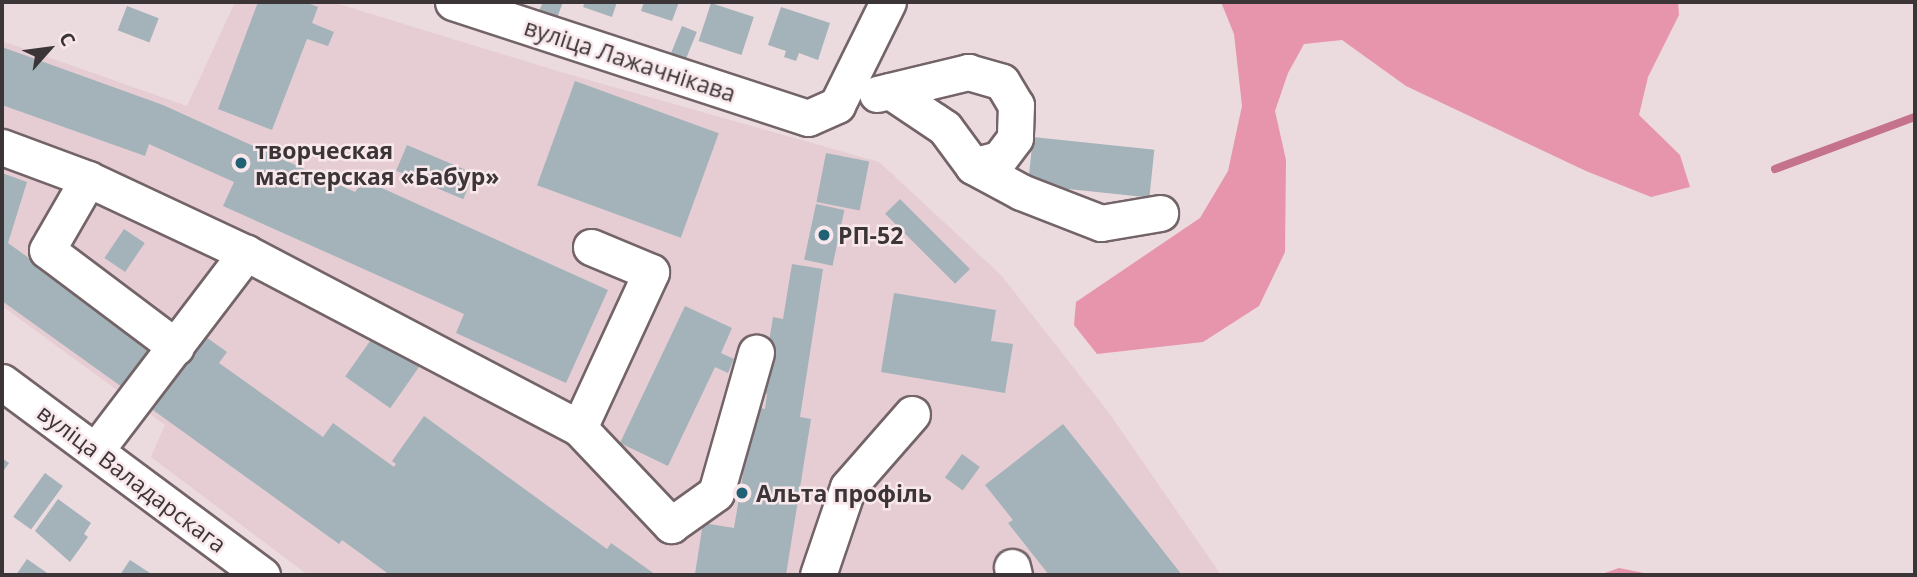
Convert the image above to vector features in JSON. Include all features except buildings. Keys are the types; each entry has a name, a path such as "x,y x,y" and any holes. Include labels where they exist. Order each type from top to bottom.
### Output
{"street":[{"name":"вуліца Лажачнікава","path":"453,2 822,111"},
{"path":"822,111 888,2"},
{"path":"822,111 968,72 1002,82 1017,105 1015,138 999,159 973,166"},
{"path":"890,91 945,128 973,166 1021,192 1101,223 1160,213"},
{"path":"2,147 88,179 246,253 579,428 671,525 716,493 756,353"},
{"path":"88,179 47,250 176,347"},
{"path":"579,428 651,272 591,247"},
{"path":"96,450 246,253"},
{"name":"вуліца Валадарскага","path":"2,382 262,575"},
{"path":"818,575 848,487 912,414"}],"shaded area":[{"path":"235,2 332,2 564,73 879,162 1001,275 1109,413 1221,575 308,575 151,457 165,425 2,306 2,41 187,106"},
{"path":"1221,2 1678,2 1679,15 1648,77 1639,115 1680,155 1690,187 1651,197 1586,171 1406,86 1342,40 1304,44 1288,73 1275,111 1286,160 1285,252 1259,306 1203,342 1097,354 1074,325 1076,302 1200,218 1228,171 1242,106 1234,34"},
{"path":"1619,568 1654,575 1599,575"}],"waterway":[{"path":"1775,169 1915,117"}],"place":[{"name":"творческая мастерская «Бабур»","path":"241,163"},
{"name":"РП-52","path":"824,235"},
{"name":"Альта профіль","path":"742,493"}]}
